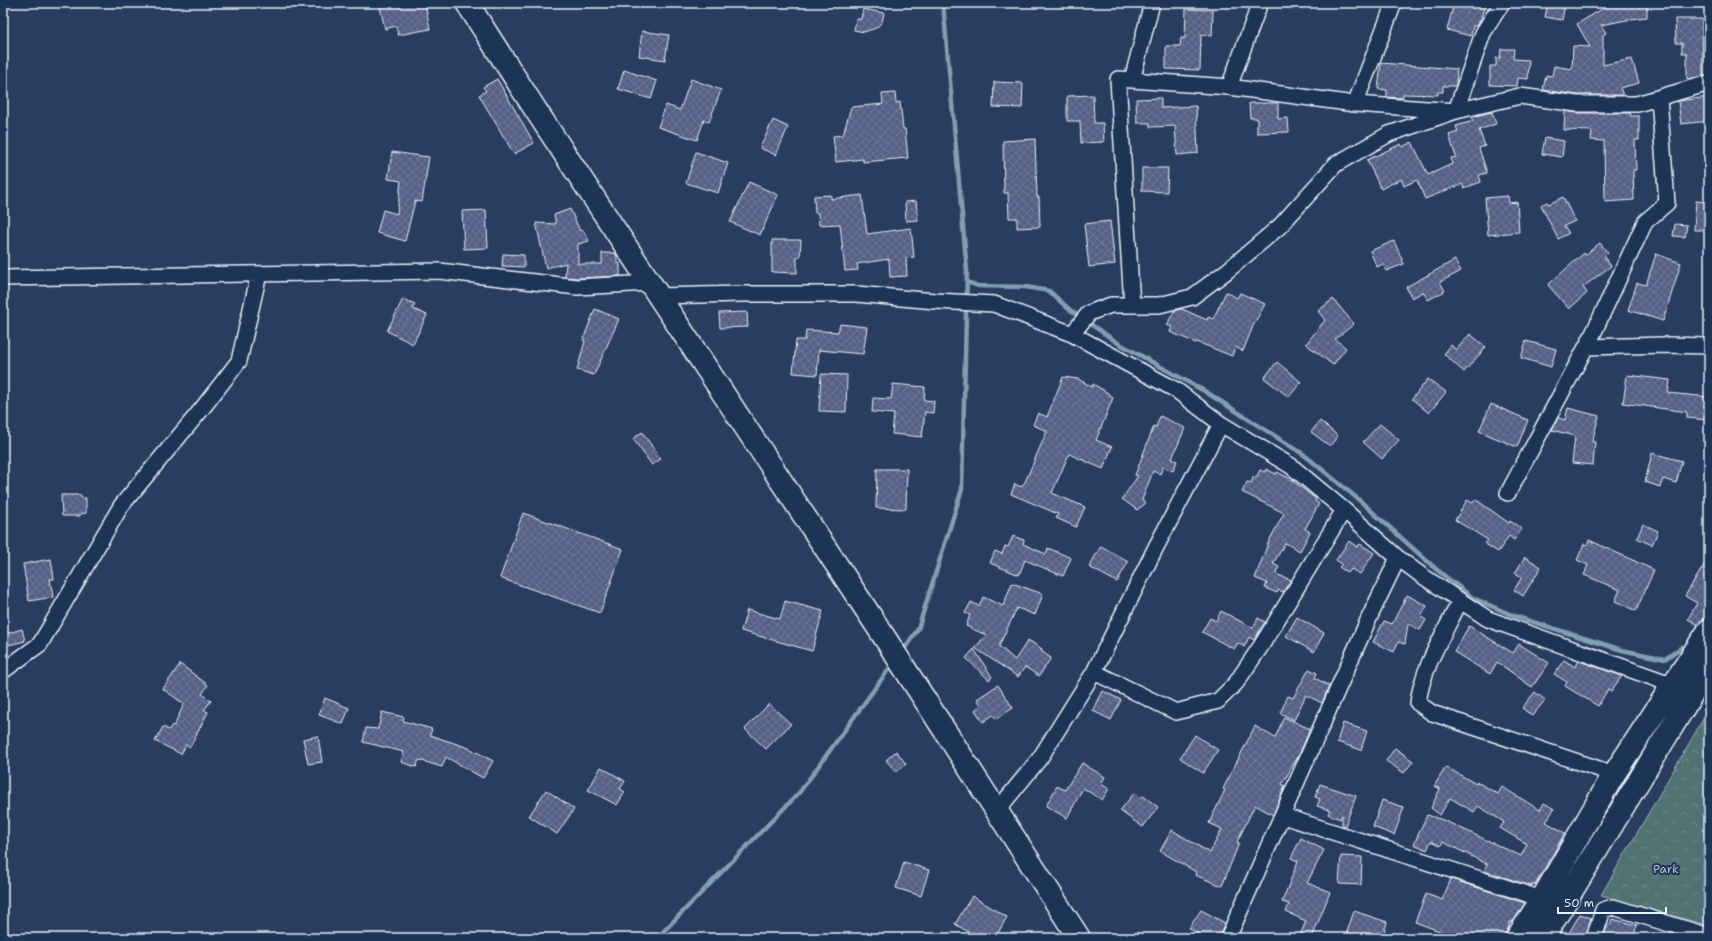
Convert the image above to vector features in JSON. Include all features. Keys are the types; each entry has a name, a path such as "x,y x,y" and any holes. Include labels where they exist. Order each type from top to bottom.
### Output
{"main road":[{"path":"467,3 654,290 881,632 1078,938"},
{"path":"1517,938 1542,900 1614,774 1709,630"},
{"path":"1543,938 1709,666"}],"street":[{"path":"1132,80 1152,3"},
{"path":"1229,87 1260,3"},
{"path":"1355,104 1394,3"},
{"path":"1456,111 1483,33 1502,3"},
{"path":"1132,305 1118,79 1229,87 1355,104 1456,111"},
{"path":"1075,330 1089,313 1111,305 1159,305 1192,297 1227,271 1280,226 1336,164 1389,134 1456,111 1520,96 1577,104 1637,104 1709,84"},
{"path":"1508,493 1586,347 1646,222 1667,203 1659,98"},
{"path":"3,278 440,271 577,288 742,294 856,294 935,301 994,304 1075,330 1176,390 1221,424 1291,466 1398,558 1488,619 1692,692"},
{"path":"3,671 40,644 121,506 201,410 238,361 259,274"},
{"path":"1586,347 1665,345 1709,346"},
{"path":"996,812 1040,758 1094,672 1156,547 1221,424"},
{"path":"1094,672 1176,712 1218,701 1236,683 1262,646 1344,510"},
{"path":"1228,938 1370,616 1398,558"},
{"path":"1460,600 1434,654 1419,691 1418,703 1432,713 1614,774"},
{"path":"1283,816 1542,900"},
{"path":"1594,938 1603,910 1613,907 1706,936"}],"green space":[{"name":"Park","path":"1709,709 1709,926 1601,895"}],"building":[{"path":"397,3 425,3 430,29 398,35 396,26 385,29 380,7"},
{"path":"1454,3 1485,3 1481,19 1476,26 1473,26 1471,36 1447,30"},
{"path":"1548,3 1565,3 1562,20 1545,17"},
{"path":"1612,3 1647,3 1647,17 1601,25 1606,33 1603,35 1603,65 1632,59 1639,83 1620,88 1623,95 1578,95 1543,90 1546,75 1552,76 1554,66 1572,69 1573,46 1590,47 1577,24"},
{"path":"863,9 884,13 882,22 876,28 864,32 854,30 856,19 861,19"},
{"path":"1186,9 1213,10 1212,36 1201,35 1200,70 1166,69 1166,46 1180,46 1181,38 1185,38"},
{"path":"1675,19 1702,19 1703,76 1687,79 1687,53 1682,53 1682,43 1676,43"},
{"path":"642,31 669,35 665,60 639,56"},
{"path":"1501,49 1514,49 1513,59 1529,60 1528,79 1518,78 1517,86 1490,85 1490,66 1496,66 1496,58 1500,58"},
{"path":"1381,63 1457,69 1456,84 1455,86 1443,86 1443,92 1438,92 1438,95 1403,94 1403,98 1387,97 1387,90 1378,89"},
{"path":"624,70 657,81 651,99 618,89"},
{"path":"497,79 534,143 514,154 479,95 486,91 483,87"},
{"path":"691,79 721,90 709,122 704,120 697,140 658,127 666,105 680,110"},
{"path":"994,82 1023,83 1022,108 993,107"},
{"path":"895,93 896,103 900,102 908,158 863,162 863,159 836,162 833,136 843,135 851,107 883,104 882,94"},
{"path":"1093,95 1094,123 1103,123 1104,142 1081,143 1080,121 1067,121 1067,96"},
{"path":"1709,97 1709,121 1681,124 1678,101"},
{"path":"1161,98 1161,108 1196,106 1198,153 1177,155 1175,126 1150,127 1150,123 1137,123 1136,99"},
{"path":"1249,103 1278,103 1278,119 1288,118 1289,132 1257,133 1257,118 1250,118"},
{"path":"1565,111 1577,113 1630,113 1631,116 1639,116 1639,140 1635,140 1636,170 1633,170 1634,200 1605,202 1604,141 1591,140 1592,131 1564,130"},
{"path":"1492,112 1496,124 1479,130 1485,146 1479,148 1487,173 1479,175 1481,182 1464,188 1462,184 1425,199 1417,180 1404,186 1401,179 1381,189 1367,160 1401,144 1402,147 1412,142 1428,175 1452,164 1451,158 1456,157 1449,135 1458,132 1456,126 1473,121 1472,117"},
{"path":"773,120 788,127 776,155 760,148"},
{"path":"1545,138 1564,141 1562,157 1542,154"},
{"path":"1035,139 1037,197 1039,197 1040,227 1017,228 1017,218 1009,218 1008,193 1004,193 1003,141"},
{"path":"392,152 429,157 422,202 415,201 405,241 377,233 383,210 397,214 401,181 388,179"},
{"path":"696,152 728,163 718,193 686,183"},
{"path":"1142,168 1168,168 1167,192 1142,191"},
{"path":"749,182 778,195 760,235 730,222"},
{"path":"831,195 831,199 862,195 867,234 911,228 914,257 906,258 907,276 890,277 889,259 857,264 858,270 845,271 840,224 819,225 818,213 815,213 814,196"},
{"path":"1508,196 1509,203 1517,202 1519,232 1488,235 1485,198"},
{"path":"1563,197 1575,221 1564,226 1569,233 1558,239 1541,205 1547,202 1549,204"},
{"path":"916,201 918,220 906,221 905,202"},
{"path":"1696,201 1709,202 1709,230 1694,230"},
{"path":"570,209 580,231 583,230 589,241 578,244 578,264 602,264 602,253 615,253 617,256 617,263 620,263 620,276 577,278 565,277 566,263 546,268 536,223 556,224 554,215"},
{"path":"486,210 488,248 464,249 462,211"},
{"path":"1110,221 1115,264 1089,267 1084,224"},
{"path":"1675,224 1687,225 1685,237 1673,236"},
{"path":"772,240 801,240 800,257 797,257 797,273 772,272"},
{"path":"1394,241 1404,264 1386,271 1383,264 1377,267 1370,251"},
{"path":"1600,243 1608,253 1604,257 1611,266 1583,287 1587,293 1569,309 1548,285 1584,253 1585,255"},
{"path":"503,254 524,255 524,267 502,266"},
{"path":"1656,254 1681,263 1663,321 1628,310 1637,283 1646,285"},
{"path":"1455,260 1461,271 1440,282 1445,291 1428,300 1423,292 1412,298 1406,287"},
{"path":"1226,292 1237,298 1240,293 1265,304 1253,326 1243,351 1235,347 1232,356 1170,332 1172,327 1167,325 1174,311 1182,309 1207,320 1208,317 1213,319"},
{"path":"403,299 415,304 413,309 427,315 413,344 387,331"},
{"path":"1333,299 1354,324 1335,339 1346,348 1333,365 1306,344 1325,320 1318,311"},
{"path":"595,309 619,319 594,375 577,370 585,341 583,340"},
{"path":"747,312 748,327 720,328 719,313"},
{"path":"840,324 867,327 863,354 819,350 817,375 793,373 796,340 805,340 806,330 838,332"},
{"path":"1470,334 1486,347 1464,372 1444,354 1451,345 1456,350"},
{"path":"1526,341 1556,349 1551,367 1521,358"},
{"path":"1277,362 1301,382 1289,397 1264,378"},
{"path":"821,374 847,375 846,412 819,411"},
{"path":"1627,375 1670,380 1668,393 1709,397 1709,420 1687,418 1687,412 1623,403"},
{"path":"1063,377 1078,379 1092,387 1093,384 1108,393 1113,398 1096,440 1112,447 1103,469 1069,454 1052,493 1085,507 1076,527 1056,518 1058,514 1011,494 1015,484 1021,487 1025,482 1047,431 1033,425 1038,413 1047,417"},
{"path":"1428,379 1446,392 1429,413 1412,399"},
{"path":"893,384 925,387 924,400 934,401 933,413 925,412 922,437 892,434 894,414 872,412 873,398 891,399"},
{"path":"1491,404 1528,420 1517,447 1479,431"},
{"path":"1568,408 1599,416 1592,442 1595,442 1593,465 1572,463 1575,436 1552,430 1558,418 1565,420"},
{"path":"1160,416 1185,428 1172,459 1177,461 1173,471 1163,467 1160,474 1153,471 1142,500 1146,503 1137,510 1122,499 1138,476 1135,475 1154,426 1156,427"},
{"path":"1320,421 1338,436 1330,446 1311,432"},
{"path":"1380,424 1399,440 1382,459 1363,442"},
{"path":"642,432 661,459 652,465 633,439"},
{"path":"1652,453 1682,461 1676,483 1663,479 1660,487 1645,482"},
{"path":"877,469 907,469 906,509 876,508"},
{"path":"1266,469 1276,474 1277,472 1289,478 1316,499 1315,501 1319,504 1305,529 1310,532 1300,551 1285,543 1273,564 1279,567 1276,574 1291,580 1283,592 1278,590 1277,593 1265,588 1267,583 1255,578 1269,541 1284,513 1242,492 1247,482 1251,483 1254,476 1256,478 1260,470 1265,472"},
{"path":"61,495 81,495 81,498 86,498 86,513 80,514 80,516 62,516"},
{"path":"1475,499 1509,523 1510,521 1522,529 1514,540 1509,536 1498,552 1485,544 1488,540 1455,520 1467,500 1473,503"},
{"path":"523,513 623,549 600,613 500,578"},
{"path":"1643,524 1658,531 1652,545 1637,538"},
{"path":"1013,536 1024,540 1023,544 1046,554 1048,548 1071,558 1063,576 1025,560 1019,575 990,563 995,551 1002,554 1005,546 1008,547"},
{"path":"1589,540 1654,570 1636,611 1615,601 1620,590 1584,575 1588,565 1577,560 1584,544 1587,545"},
{"path":"1349,541 1357,547 1360,544 1374,553 1360,574 1351,569 1348,573 1339,567 1342,564 1336,560"},
{"path":"1101,546 1128,562 1117,582 1089,567"},
{"path":"1525,557 1541,567 1523,596 1514,590 1522,577 1515,573"},
{"path":"1709,557 1709,617 1703,619 1698,625 1688,619 1697,603 1685,596"},
{"path":"51,559 54,579 50,579 53,597 29,601 23,564"},
{"path":"1012,583 1043,594 1035,615 1017,608 999,646 1015,660 1028,640 1042,649 1041,651 1051,658 1039,676 1025,667 1018,677 975,648 986,635 966,626 970,615 965,613 971,602 979,606 983,597 1003,606"},
{"path":"1407,595 1427,606 1421,617 1426,620 1420,630 1408,624 1405,644 1398,642 1394,652 1373,642 1384,621 1392,624"},
{"path":"785,601 823,611 812,651 741,631 747,610 780,619"},
{"path":"1221,611 1253,628 1258,618 1265,622 1254,640 1249,637 1244,647 1238,643 1234,649 1202,632 1210,618 1216,621"},
{"path":"1297,617 1324,633 1314,652 1286,636"},
{"path":"1469,626 1513,653 1519,644 1549,663 1532,687 1497,662 1490,674 1454,652"},
{"path":"22,629 25,641 8,645 5,634"},
{"path":"974,649 992,677 989,680 966,658"},
{"path":"1564,660 1575,667 1579,661 1622,676 1611,691 1608,689 1598,706 1565,686 1567,682 1554,674"},
{"path":"180,664 208,685 202,694 211,701 204,710 208,712 190,747 186,745 181,754 155,741 163,727 169,730 172,725 174,726 184,704 163,689"},
{"path":"1309,669 1317,673 1315,678 1329,686 1322,703 1306,695 1294,720 1280,713 1288,696 1293,698"},
{"path":"998,685 1013,708 996,719 993,715 983,722 975,710 981,705 977,699"},
{"path":"1103,691 1121,700 1111,720 1093,711"},
{"path":"1535,692 1545,700 1532,716 1522,708"},
{"path":"325,698 349,708 343,724 319,715"},
{"path":"769,704 791,724 766,749 745,729"},
{"path":"382,712 404,717 403,721 432,729 430,735 469,748 493,761 483,778 446,757 442,767 419,760 416,767 401,762 404,752 363,742 366,728 378,729"},
{"path":"1284,717 1310,729 1299,755 1282,784 1285,786 1273,815 1255,805 1237,842 1239,843 1222,886 1195,875 1196,872 1160,851 1172,830 1210,853 1222,829 1209,823 1225,790 1223,789 1255,726 1275,738"},
{"path":"1343,723 1367,731 1361,750 1337,742"},
{"path":"1195,735 1218,750 1203,773 1180,758"},
{"path":"318,736 322,762 308,764 303,739"},
{"path":"1395,748 1413,761 1404,773 1386,761"},
{"path":"896,751 906,764 896,772 886,760"},
{"path":"1082,763 1105,777 1101,784 1109,789 1102,800 1083,788 1067,818 1046,806 1057,786 1065,790"},
{"path":"601,767 625,781 620,789 625,792 617,805 588,790"},
{"path":"1446,767 1476,784 1477,782 1498,794 1502,787 1540,810 1544,803 1554,809 1546,822 1565,833 1535,885 1533,884 1532,886 1484,871 1487,864 1443,842 1441,846 1431,841 1427,850 1414,844 1427,815 1443,820 1521,856 1527,844 1500,828 1504,822 1478,806 1474,812 1450,798 1440,815 1431,808 1440,789 1434,786"},
{"path":"1320,784 1356,796 1345,826 1342,825 1342,815 1340,819 1328,814 1330,810 1317,806 1320,799 1315,797"},
{"path":"546,790 574,809 557,834 529,816"},
{"path":"1134,793 1141,798 1143,796 1158,807 1143,827 1120,811"},
{"path":"1382,800 1404,807 1394,835 1373,827"},
{"path":"1301,838 1324,850 1307,883 1330,892 1312,938 1299,938 1306,921 1286,912 1289,904 1282,902 1298,861 1291,858"},
{"path":"1341,856 1362,857 1361,885 1339,884"},
{"path":"904,862 929,870 921,896 896,888"},
{"path":"1451,879 1525,903 1513,922 1511,921 1504,938 1458,938 1415,922 1426,894 1442,900"},
{"path":"972,896 1007,917 995,938 979,938 955,924"},
{"path":"1201,910 1225,923 1219,938 1204,938 1189,928"},
{"path":"1354,911 1387,922 1382,938 1355,938 1356,935 1347,932"},
{"path":"1580,914 1591,918 1585,938 1566,938"},
{"path":"1612,919 1637,925 1633,938 1603,938 1608,924 1610,925"}],"waterway":[{"path":"902,652 918,629 962,489 967,271 943,3"},
{"path":"967,282 978,286 1026,287 1049,291 1070,310 1118,343 1206,392 1303,454 1358,499 1437,570 1473,598 1514,616 1622,650 1665,659 1682,647"},
{"path":"657,938 799,793 894,662"}]}
